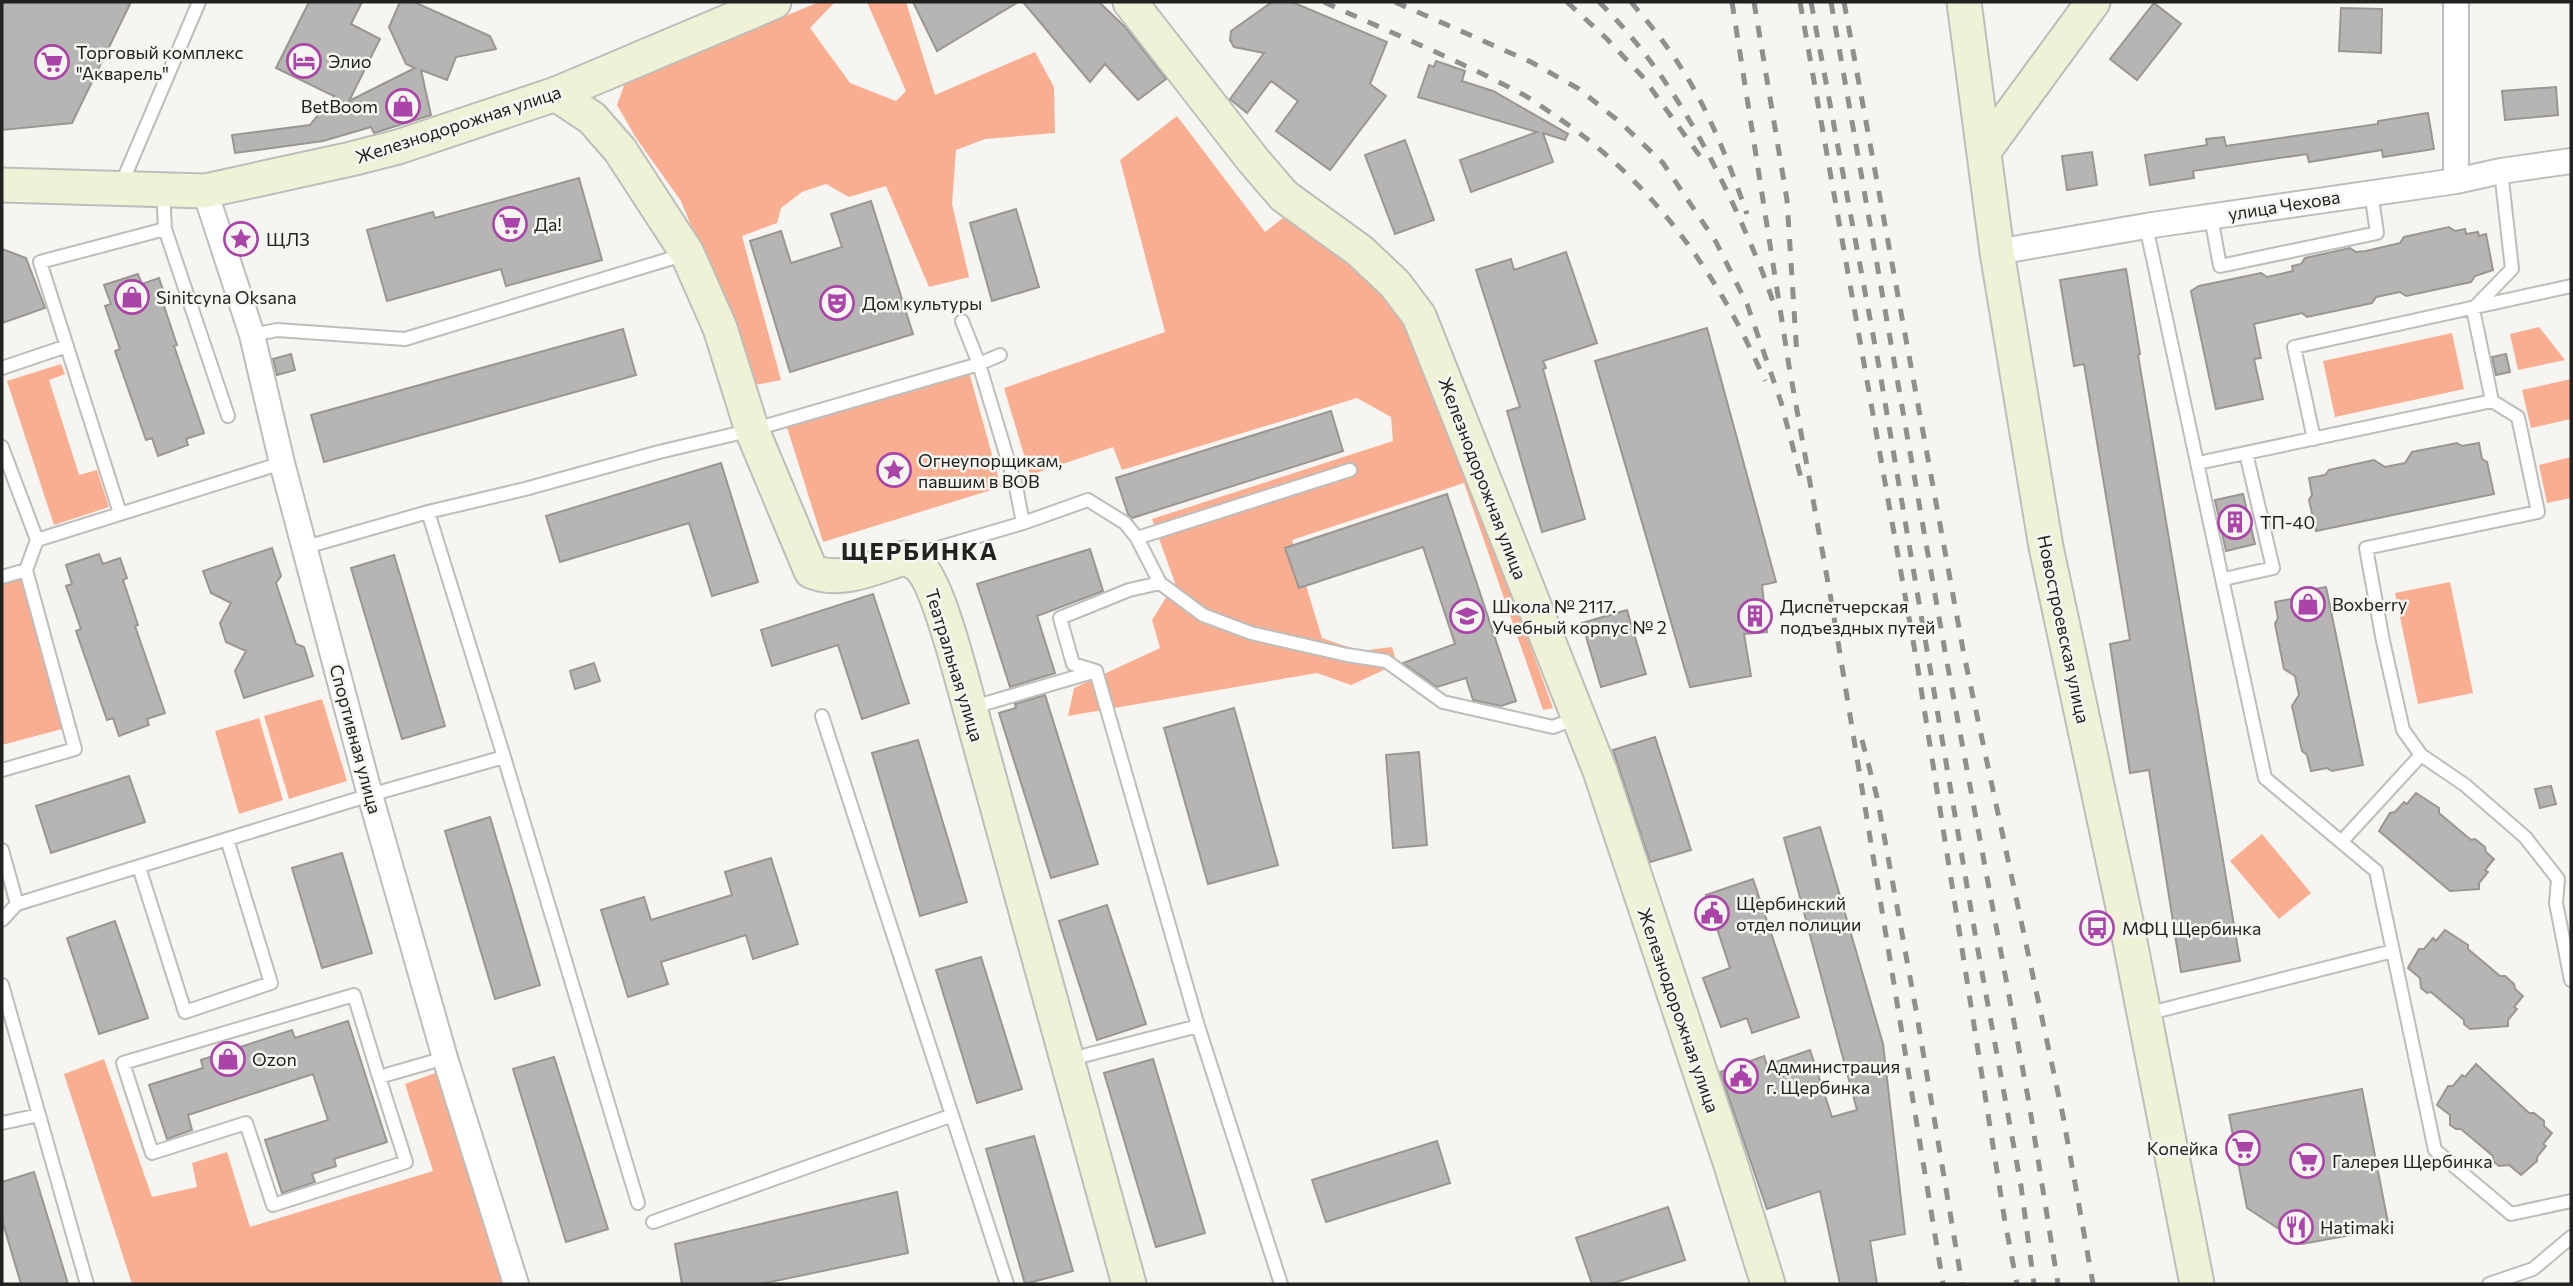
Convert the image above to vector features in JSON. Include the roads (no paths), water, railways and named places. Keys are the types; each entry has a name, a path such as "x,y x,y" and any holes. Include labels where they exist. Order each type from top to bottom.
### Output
{"street":[{"name":"Железнодорожная улица","path":"2,185 205,191 398,147 556,94 774,2"},
{"name":"Железнодорожная улица","path":"1130,2 1284,196 1360,251 1395,284 1419,316 1580,717 1730,1162 1768,1284"},
{"name":"Новостроевская улица","path":"1964,2 1997,252 2046,547 2145,1014 2197,1284"},
{"path":"1984,151 2093,2"},
{"path":"2456,2 2456,181"},
{"path":"556,94 592,118 620,150 687,253 720,328 752,430 811,571 823,576 846,575 904,558"},
{"name":"улица Чехова","path":"1997,252 2146,226 2371,191 2456,181 2501,171 2571,161"},
{"name":"Спортивная улица","path":"205,191 252,335 282,463 370,795 445,1058 516,1284"},
{"name":"Театральная улица","path":"904,558 919,565 928,578 948,634 1067,1060 1126,1284"}],"lane":[{"path":"119,190 199,2"},
{"path":"2473,309 2512,269 2501,171"},
{"path":"163,190 165,229 228,416"},
{"path":"2211,217 2220,266 2377,233 2371,191"},
{"path":"2146,226 2265,778 2376,871 2435,1150 2511,1214 2571,1201"},
{"path":"120,513 40,262 165,229"},
{"path":"252,335 277,330 405,339 687,253"},
{"path":"2314,439 2294,347 2571,286"},
{"path":"2473,309 2493,401 2518,418 2538,513 2365,548 2403,730 2421,755 2465,785 2525,838 2558,879 2556,903 2571,980"},
{"path":"962,321 979,364 1016,487 1023,523"},
{"path":"2,368 67,346"},
{"path":"306,547 428,512 752,430 979,364 1000,355"},
{"path":"2198,463 2493,401"},
{"path":"2,447 37,540 26,570 75,749 2,770"},
{"path":"2224,579 2273,568 2246,453"},
{"path":"37,540 282,463"},
{"path":"1137,538 1350,470"},
{"path":"904,558 1023,523 1088,500 1125,523 1137,538 1160,583 1203,615 1251,633 1386,662 1443,702 1553,727 1580,717"},
{"path":"428,512 505,757 638,1203"},
{"path":"2,577 26,570"},
{"path":"1096,671 1073,664 1060,618 1129,590 1160,583"},
{"path":"970,708 1096,671"},
{"path":"1096,671 1198,1026 1281,1284"},
{"path":"822,716 1007,1284"},
{"path":"2342,841 2421,755"},
{"path":"2,903 18,904 370,795 505,757"},
{"path":"139,867 185,1012 271,983 227,839"},
{"path":"2,850 18,904"},
{"path":"2558,879 2571,872"},
{"path":"2,919 18,904"},
{"path":"2145,1014 2393,951"},
{"path":"2,985 87,1284"},
{"path":"354,995 379,1077 406,1162 273,1205 247,1123 152,1153 124,1063 354,995"},
{"path":"1067,1060 1198,1026"},
{"path":"379,1077 445,1058"},
{"path":"2,1123 39,1115"},
{"path":"653,1222 950,1115"},
{"path":"2489,1284 2533,1269 2571,1237"}],"railway":[{"path":"1324,2 1522,94 1592,143 1653,201 1705,268 1747,342 1765,381"},
{"path":"1395,2 1531,62 1579,89 1621,123 1663,163 1716,242 1747,304 1781,402 1802,482"},
{"path":"1567,2 1642,76 1702,159"},
{"path":"1599,2 1642,50 1695,130 1739,217 1773,302"},
{"path":"1631,2 1669,50 1701,101 1747,214"},
{"path":"1732,2 1789,366 1832,605 1943,1284"},
{"path":"1754,2 1787,200 1797,356"},
{"path":"1800,2 1917,663 2017,1284"},
{"path":"1811,2 1879,367 1977,945 2021,1186 2034,1284"},
{"path":"1831,2 1946,657 2029,1103 2058,1284"},
{"path":"1844,2 1964,655 2063,1116 2093,1284"},
{"path":"1862,740 1877,797 1962,1284"}],"place":[{"name":"Элио","path":"304,61"},
{"name":"Торговый комплекс \"Акварель\"","path":"52,62"},
{"name":"BetBoom","path":"403,106"},
{"name":"Да!","path":"510,224"},
{"name":"ЩЛЗ","path":"241,239"},
{"name":"Sinitcyna Oksana","path":"132,297"},
{"name":"Дом культуры","path":"837,303"},
{"name":"Огнеупорщикам, павшим в ВОВ","path":"894,470"},
{"name":"ТП-40","path":"2235,522"},
{"name":"Boxberry","path":"2308,604"},
{"name":"Школа № 2117. Учебный корпус № 2","path":"1467,616"},
{"name":"Диспетчерская подъездных путей","path":"1755,616"},
{"name":"Щербинский отдел полиции","path":"1712,913"},
{"name":"МФЦ Щербинка","path":"2097,928"},
{"name":"Ozon","path":"228,1059"},
{"name":"Администрация г. Щербинка","path":"1741,1076"},
{"name":"Копейка","path":"2243,1148"},
{"name":"Галерея Щербинка","path":"2307,1161"},
{"name":"Hatimaki","path":"2296,1227"}],"district":[{"name":"ЩЕРБИНКА","path":"920,550"}]}
